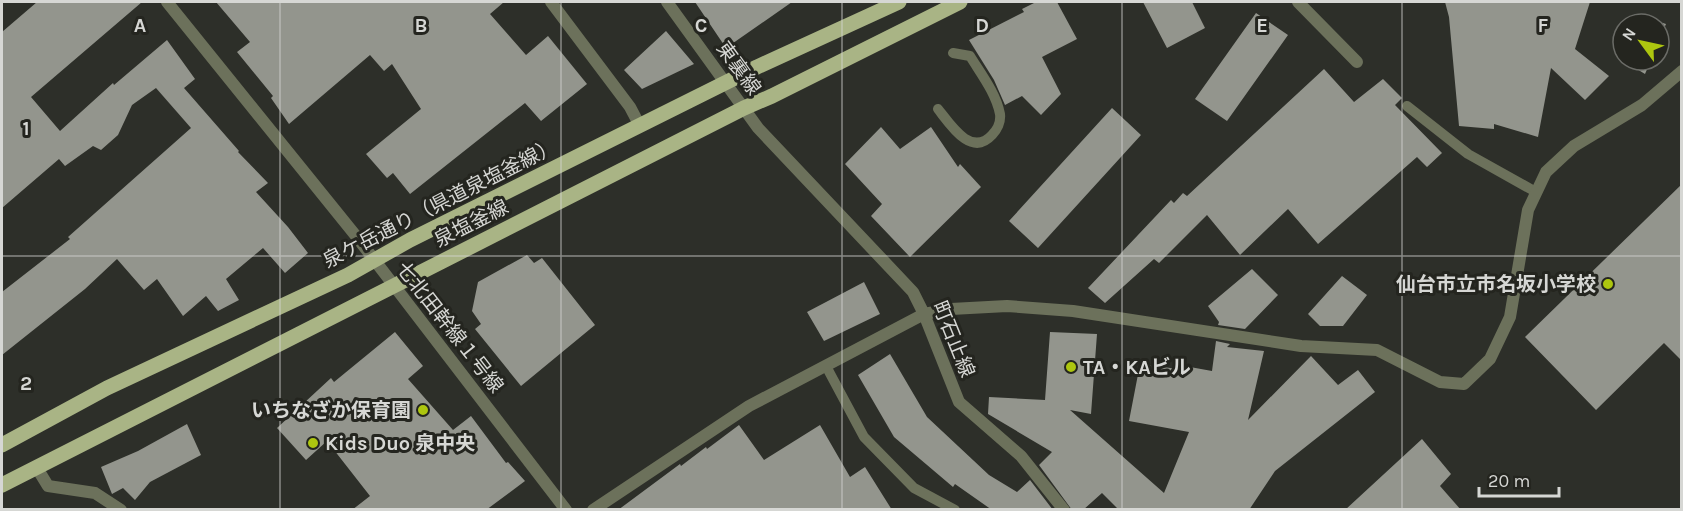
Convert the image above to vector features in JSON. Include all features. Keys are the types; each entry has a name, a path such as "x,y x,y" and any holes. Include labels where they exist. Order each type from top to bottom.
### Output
{"main road":[{"name":"泉ケ岳通り（県道泉塩釜線）","path":"2,445 107,388 348,275 421,235 726,83 898,2"},
{"name":"泉塩釜線","path":"2,485 744,108 960,2"}],"street":[{"name":"七北田幹線１号線","path":"167,2 374,260 566,510"},
{"path":"551,2 630,107 640,126"},
{"name":"東裏線","path":"667,2 758,128"},
{"path":"1298,2 1358,62"},
{"path":"593,510 749,406 924,314 951,309 1006,306 1072,311 1301,346 1377,350 1440,382 1464,384 1490,359 1510,317 1528,210 1546,172 1574,146 1642,105 1682,71"},
{"name":"町石止線","path":"758,128 913,292 924,314 958,402 1021,456 1064,510"},
{"path":"37,468 48,486 95,493 121,510"}],"lane":[{"path":"938,109 958,136 973,143 988,140 997,130 1000,117 994,96 970,56 953,52"},
{"path":"1407,106 1468,154 1536,192"},
{"path":"826,366 864,437 914,488 955,510"}],"building":[{"path":"37,2 142,2 31,97 60,131 113,83 114,85 167,40 195,79 184,88 238,152 268,183 256,192 308,253 285,273 263,248 226,279 239,300 218,311 206,296 183,316 157,279 144,290 117,259 85,289 2,355 2,292 70,239 68,237 191,128 156,88 132,105 118,135 101,150 93,146 65,166 59,159 2,208 2,32"},
{"path":"216,2 504,2 490,14 526,55 548,36 587,84 541,121 525,103 410,194 393,173 387,178 366,154 421,109 392,64 384,71 370,55 289,124 271,98 273,96 237,52 250,42"},
{"path":"695,2 792,2 726,48"},
{"path":"1036,2 1057,2 1077,39 1042,57 1061,94 1041,115 1022,96 1005,105 994,80 969,40 1024,12 1022,9"},
{"path":"1143,2 1192,2 1205,28 1167,48"},
{"path":"1445,2 1590,2 1575,49 1609,76 1585,100 1551,68 1538,137 1494,124 1494,129 1459,126 1449,17"},
{"path":"1256,13 1288,35 1227,121 1195,99"},
{"path":"666,31 694,64 642,89 624,70"},
{"path":"1324,69 1354,102 1383,79 1402,98 1395,105 1442,153 1427,167 1417,157 1318,244 1288,209 1240,255 1207,215 1159,263 1154,259 1105,303 1088,288 1171,200 1174,203 1183,193 1187,196"},
{"path":"1112,108 1141,135 1038,248 1009,221"},
{"path":"881,127 900,149 931,127 958,167 960,164 981,187 910,257 871,216 882,204 845,164"},
{"path":"1682,184 1682,361 1664,343 1596,410 1525,337"},
{"path":"527,255 534,263 542,258 595,325 521,386 475,329 481,324 472,311 478,282"},
{"path":"1252,269 1278,295 1245,329 1218,325 1219,322 1208,306"},
{"path":"1342,276 1367,295 1343,326 1320,326 1308,314"},
{"path":"864,282 880,314 824,341 807,312"},
{"path":"395,332 423,366 408,379 453,430 471,416 506,463 508,462 525,481 486,510 352,510 370,496 327,441 306,460 277,428 331,378 334,382"},
{"path":"1050,332 1097,334 1091,414 1070,410 1164,493 1189,432 1129,421 1140,364 1178,369 1179,365 1212,371 1216,341 1230,344 1227,347 1264,351 1248,420 1311,356 1338,385 1358,370 1375,392 1275,471 1249,510 1119,510 1102,493 1083,510 1072,510 1039,465 1052,452 988,414 989,397 1045,400"},
{"path":"890,354 927,417 989,475 1017,492 1030,480 1053,510 992,510 955,484 953,487 894,437 858,375"},
{"path":"187,424 201,455 150,482 135,500 123,488 112,494 101,467 138,451"},
{"path":"739,425 764,460 820,425 850,477 865,467 892,510 618,510 680,464 681,466 706,447 707,449"},
{"path":"1422,439 1451,474 1440,486 1461,510 1345,510"}],"place":[{"name":"仙台市立市名坂小学校","path":"1608,284"},
{"name":"TA・KAビル","path":"1071,367"},
{"name":"いちなざか保育園","path":"423,410"},
{"name":"Kids Duo 泉中央","path":"313,443"}]}
